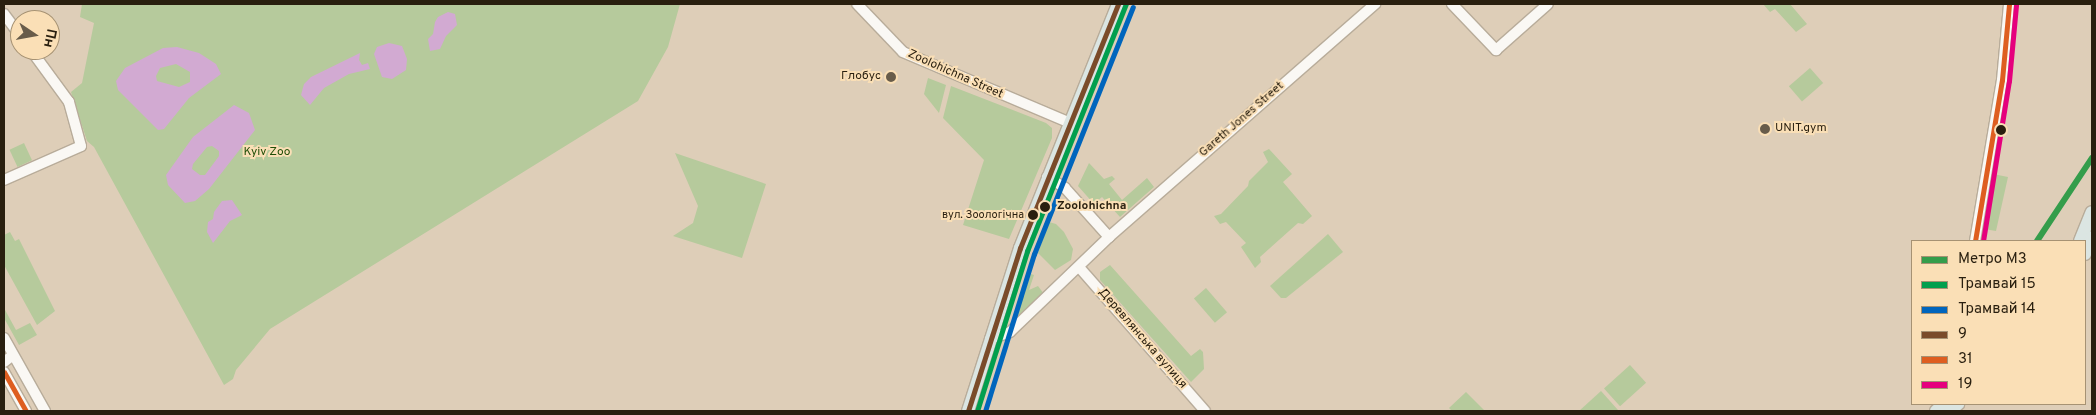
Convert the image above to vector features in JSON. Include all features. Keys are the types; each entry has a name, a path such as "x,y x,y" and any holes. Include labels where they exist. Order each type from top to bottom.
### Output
{"main road":[{"path":"968,411 990,339 1047,177 1118,4"},
{"path":"2080,240 2092,212"},
{"path":"2086,252 2092,237"},
{"path":"1936,411 1951,406"}],"street":[{"name":"Zoolohichna Street","path":"856,4 903,52 1070,123"},
{"name":"Gareth Jones Street","path":"990,339 1010,332 1109,237 1375,4"},
{"path":"1452,4 1496,50 1548,4"},
{"path":"1975,240 2002,80 2009,4"},
{"path":"4,180 81,146 69,102 38,60"},
{"path":"1047,177 1065,188 1109,237"},
{"name":"Деревлянська вулиця","path":"1079,267 1205,411"},
{"path":"4,338 45,411"},
{"path":"4,362 13,355"},
{"path":"4,372 26,411"}],"green space":[{"name":"Kyiv Zoo","path":"82,4 680,4 668,47 638,101 270,329 236,370 233,379 224,385 94,147 87,141 71,92 82,83 94,23 80,17"},
{"path":"1763,4 1790,4 1807,24 1796,32 1775,9 1770,12"},
{"path":"1810,68 1823,83 1802,101 1789,86"},
{"path":"928,78 946,85 939,113 924,94"},
{"path":"951,86 1046,123 1052,128 1052,138 1009,239 963,225 984,160 943,118"},
{"path":"24,143 32,160 18,167 9,150"},
{"path":"1269,149 1292,174 1283,182 1312,216 1303,224 1298,223 1260,257 1261,262 1255,268 1241,247 1246,243 1226,222 1220,224 1214,216 1221,214 1268,162 1263,152"},
{"path":"675,153 766,184 742,258 673,236 693,223 698,206"},
{"path":"1089,163 1104,179 1112,176 1115,179 1109,184 1122,200 1147,178 1154,187 1120,217 1102,197 1094,204 1078,186"},
{"path":"1993,174 2008,177 1996,231 1984,229"},
{"path":"1049,222 1056,224 1064,232 1073,249 1071,260 1055,270 1038,253"},
{"path":"10,232 15,241 19,239 55,311 37,325 4,265 4,235"},
{"path":"1328,234 1343,252 1286,298 1281,298 1270,286"},
{"path":"1110,265 1191,356 1200,349 1203,352 1204,369 1191,382 1100,280 1100,272"},
{"path":"1031,274 1034,275 1029,290 1038,286 1044,294 1015,319"},
{"path":"1206,288 1227,312 1215,323 1194,298"},
{"path":"4,308 16,330 30,323 37,335 19,345 4,318"},
{"path":"1630,365 1646,383 1620,406 1604,388"},
{"path":"1601,391 1618,410 1579,411"},
{"path":"1466,392 1485,411 1452,411 1449,408"}],"shaded area":[{"path":"448,12 455,14 457,25 446,36 440,49 430,51 428,39 433,34 435,22 438,17"},
{"path":"389,43 402,46 407,59 406,70 392,79 382,77 374,54 377,47"},
{"path":"177,47 199,53 216,64 221,74 189,98 164,129 158,130 118,90 116,81 125,68 163,48","holes":["176,64 190,72 190,82 179,87 157,81 156,76 160,68"]},
{"path":"360,53 359,60 362,65 368,63 370,69 349,74 324,88 310,105 301,95 304,84 311,77"},
{"path":"234,105 249,113 255,130 209,189 195,201 185,203 168,185 166,175 193,137","holes":["212,146 219,151 219,156 205,175 200,175 192,169 193,164 207,147"]},
{"path":"232,200 242,215 230,221 213,243 207,232 208,222 213,219 214,212 222,201"}],"metro line":[{"name":"M3","path":"2038,240 2092,158"}],"tram line":[{"name":"15","path":"977,411 1027,251 1126,4"},
{"name":"14","path":"985,411 1034,254 1133,7"}],"transit line":[{"name":"9","path":"968,411 1020,248 1118,4"},
{"name":"31","path":"1975,240 2002,80 2009,4"},
{"name":"19","path":"1983,240 2009,81 2016,5"},
{"name":"31","path":"4,372 26,411"}],"place":[{"name":"Глобус","path":"891,77"},
{"name":"UNIT.gym","path":"1765,129"},
{"name":"Zoolohichna","path":"1045,207"},
{"name":"вул. Зоологічна","path":"1033,215"}]}
